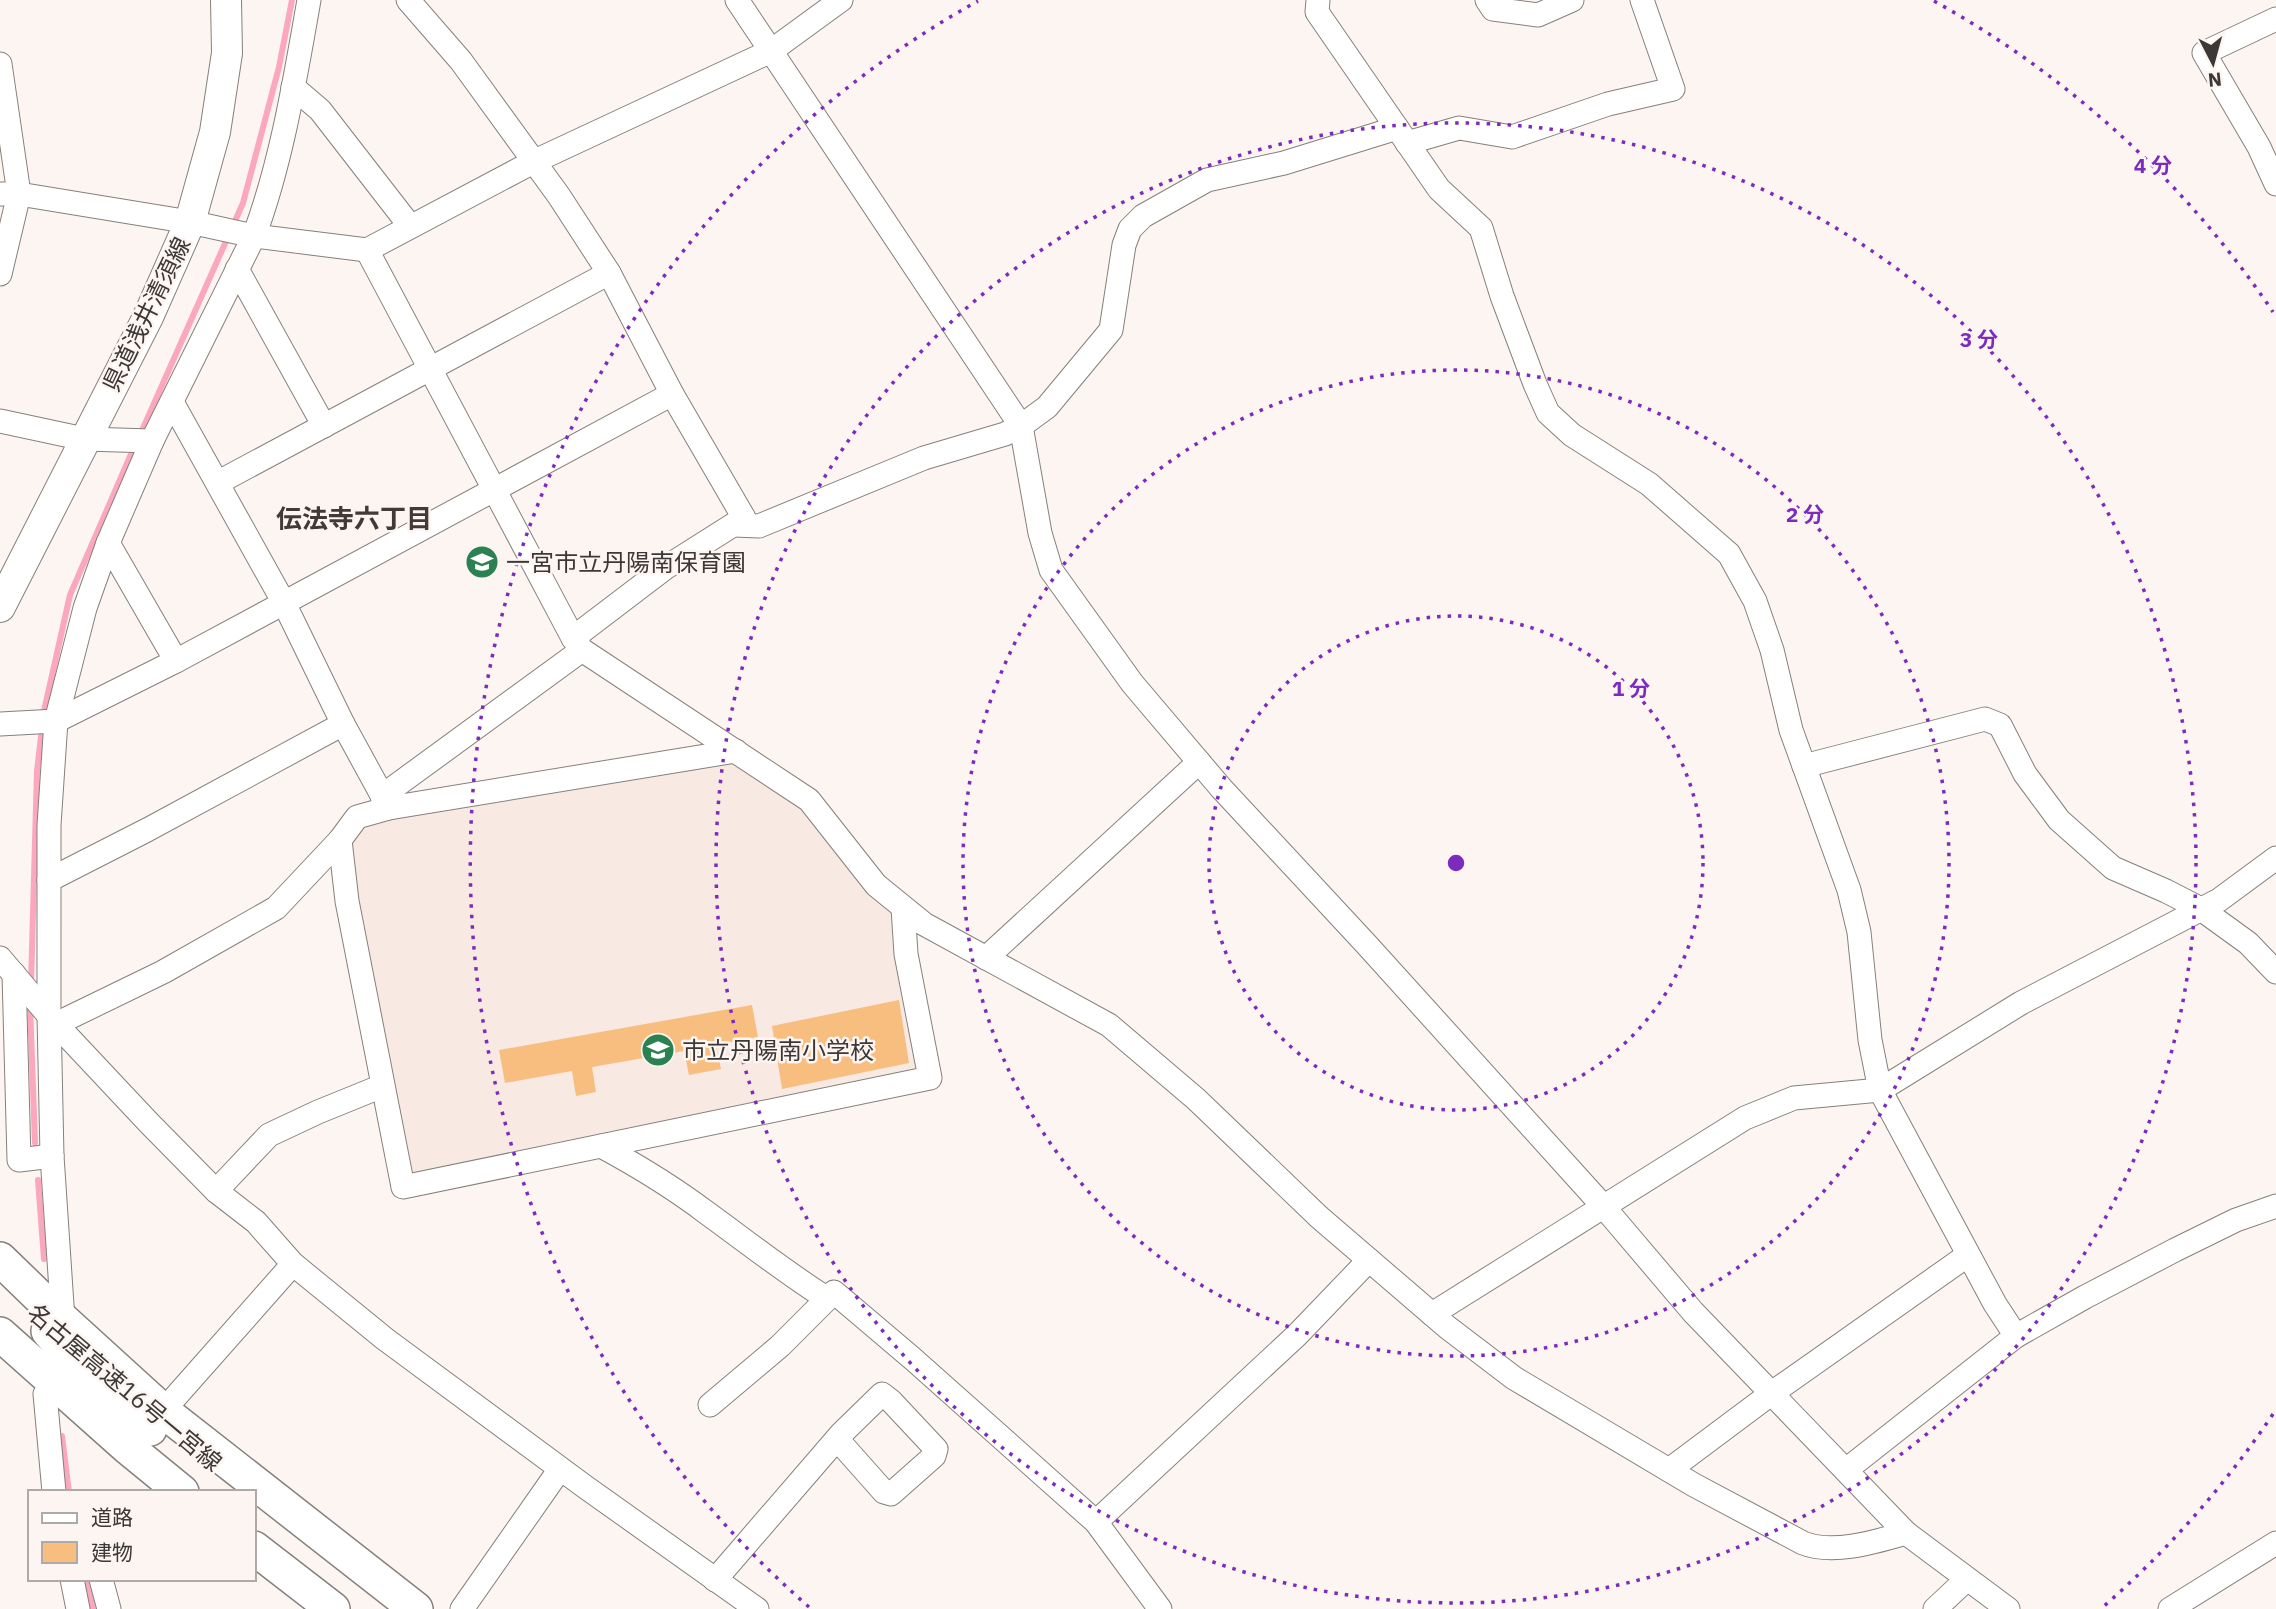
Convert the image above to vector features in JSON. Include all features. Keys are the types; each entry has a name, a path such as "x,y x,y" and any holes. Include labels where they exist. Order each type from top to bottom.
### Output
{"highway":[{"path":"0,1259 163,1410 416,1609"},
{"name":"名古屋高速16号一宮線","path":"0,1278 106,1377 250,1490"},
{"path":"23,1302 82,1370 227,1490"},
{"name":"名古屋高速16号一宮線","path":"0,1334 180,1490"},
{"path":"0,1350 45,1394 155,1490"},
{"name":"名古屋高速16号一宮線","path":"256,1494 409,1609"},
{"path":"256,1512 386,1609"},
{"path":"256,1550 333,1609"},
{"path":"256,1571 307,1609"}],"main road":[{"name":"県道浅井清須線","path":"0,607 8,573 84,439 148,317 190,222 215,132 227,53 226,0"}],"street":[{"path":"63,1320 52,1156 53,1009 47,722 141,441 172,402 264,208 293,87 309,0"},
{"path":"53,1009 163,972 276,908 340,840 357,817 386,802 665,568 744,518 672,394 609,272 559,196 461,61 408,0"},
{"path":"737,0 1021,426 1040,533 1051,570 1132,683 1199,762 1603,1206 1693,1312 1906,1533 2008,1609"},
{"path":"9,194 190,222 249,235 367,250 533,162 771,51 841,0"},
{"path":"1318,0 1317,12 1439,189 1481,228 1502,296 1548,413 1572,435 1649,484 1729,554 1755,601 1772,650 1791,730 1849,890 1859,932 1870,1040 1880,1090 1995,1304 2016,1336"},
{"path":"1487,0 1493,9 1538,15 1572,0"},
{"path":"734,525 759,526 924,458 982,442 1021,426 1047,407 1111,331 1124,245 1130,229 1143,216 1207,180 1402,135 1459,128 1474,133 1512,137 1608,104 1673,89 1642,0"},
{"path":"2276,19 2204,53 2259,146 2276,184"},
{"path":"0,64 9,194 0,274"},
{"path":"293,87 320,110 410,226"},
{"path":"367,250 577,644 809,800 876,886 924,924 1109,1025 1196,1099 1319,1217 1432,1314 1514,1378 1670,1470 1817,1549 1869,1542 1906,1533"},
{"path":"237,269 324,426"},
{"path":"219,482 609,272"},
{"path":"0,724 47,722 176,661 672,394"},
{"path":"172,402 219,482 284,603 343,724 386,802"},
{"path":"0,421 84,439 141,441"},
{"path":"108,542 176,661"},
{"path":"1804,766 1985,719 2000,725 2025,774 2059,820 2113,868 2201,909 2248,943 2276,972"},
{"path":"50,880 343,724"},
{"path":"386,802 736,751"},
{"path":"986,958 1199,762"},
{"path":"340,840 347,901 403,1187 930,1078 906,954 903,908"},
{"path":"1432,1314 1745,1118 1794,1098 1880,1090 2021,1003 2218,900 2276,858"},
{"path":"12,972 53,1009 216,1191 256,1222 293,1264 385,1339 560,1469 757,1609"},
{"path":"12,972 19,1160 52,1156"},
{"path":"216,1191 270,1135 317,1112 382,1086"},
{"path":"601,1146 637,1165 706,1212 790,1276 827,1298"},
{"path":"1846,1470 2016,1336 2187,1244 2236,1220 2276,1206"},
{"path":"1670,1470 1772,1393 1968,1255"},
{"path":"1096,1522 1297,1335 1369,1260"},
{"path":"163,1410 293,1264"},
{"path":"710,1405 780,1346 834,1292 1096,1522 1160,1609"},
{"path":"45,1394 54,1490"},
{"path":"715,1580 837,1439"},
{"path":"462,1609 560,1469"},
{"path":"2170,1609 2276,1543"},
{"path":"1934,1609 1967,1579"},
{"path":"72,1581 78,1609"},
{"path":"102,1581 109,1609"}],"shaded area":[{"path":"731,762 809,813 894,911 920,1071 411,1176 346,842 359,824"}],"building":[{"path":"899,1000 909,1063 782,1089 772,1026"},
{"path":"752,1005 758,1037 716,1045 721,1069 689,1075 684,1051 592,1067 596,1092 576,1096 572,1071 505,1083 499,1050"}],"waterway":[{"path":"140,435 243,203 279,67 292,0"},
{"path":"31,984 37,771 44,711 70,595 135,445"},
{"path":"30,1005 35,1143"},
{"path":"38,1180 44,1259"},
{"path":"62,1436 69,1490"},
{"path":"86,1581 93,1609"}],"place":[{"name":"一宮市立丹陽南保育園","path":"482,562"},
{"name":"市立丹陽南小学校","path":"658,1050"}],"district":[{"name":"伝法寺六丁目","path":"354,518"}]}
